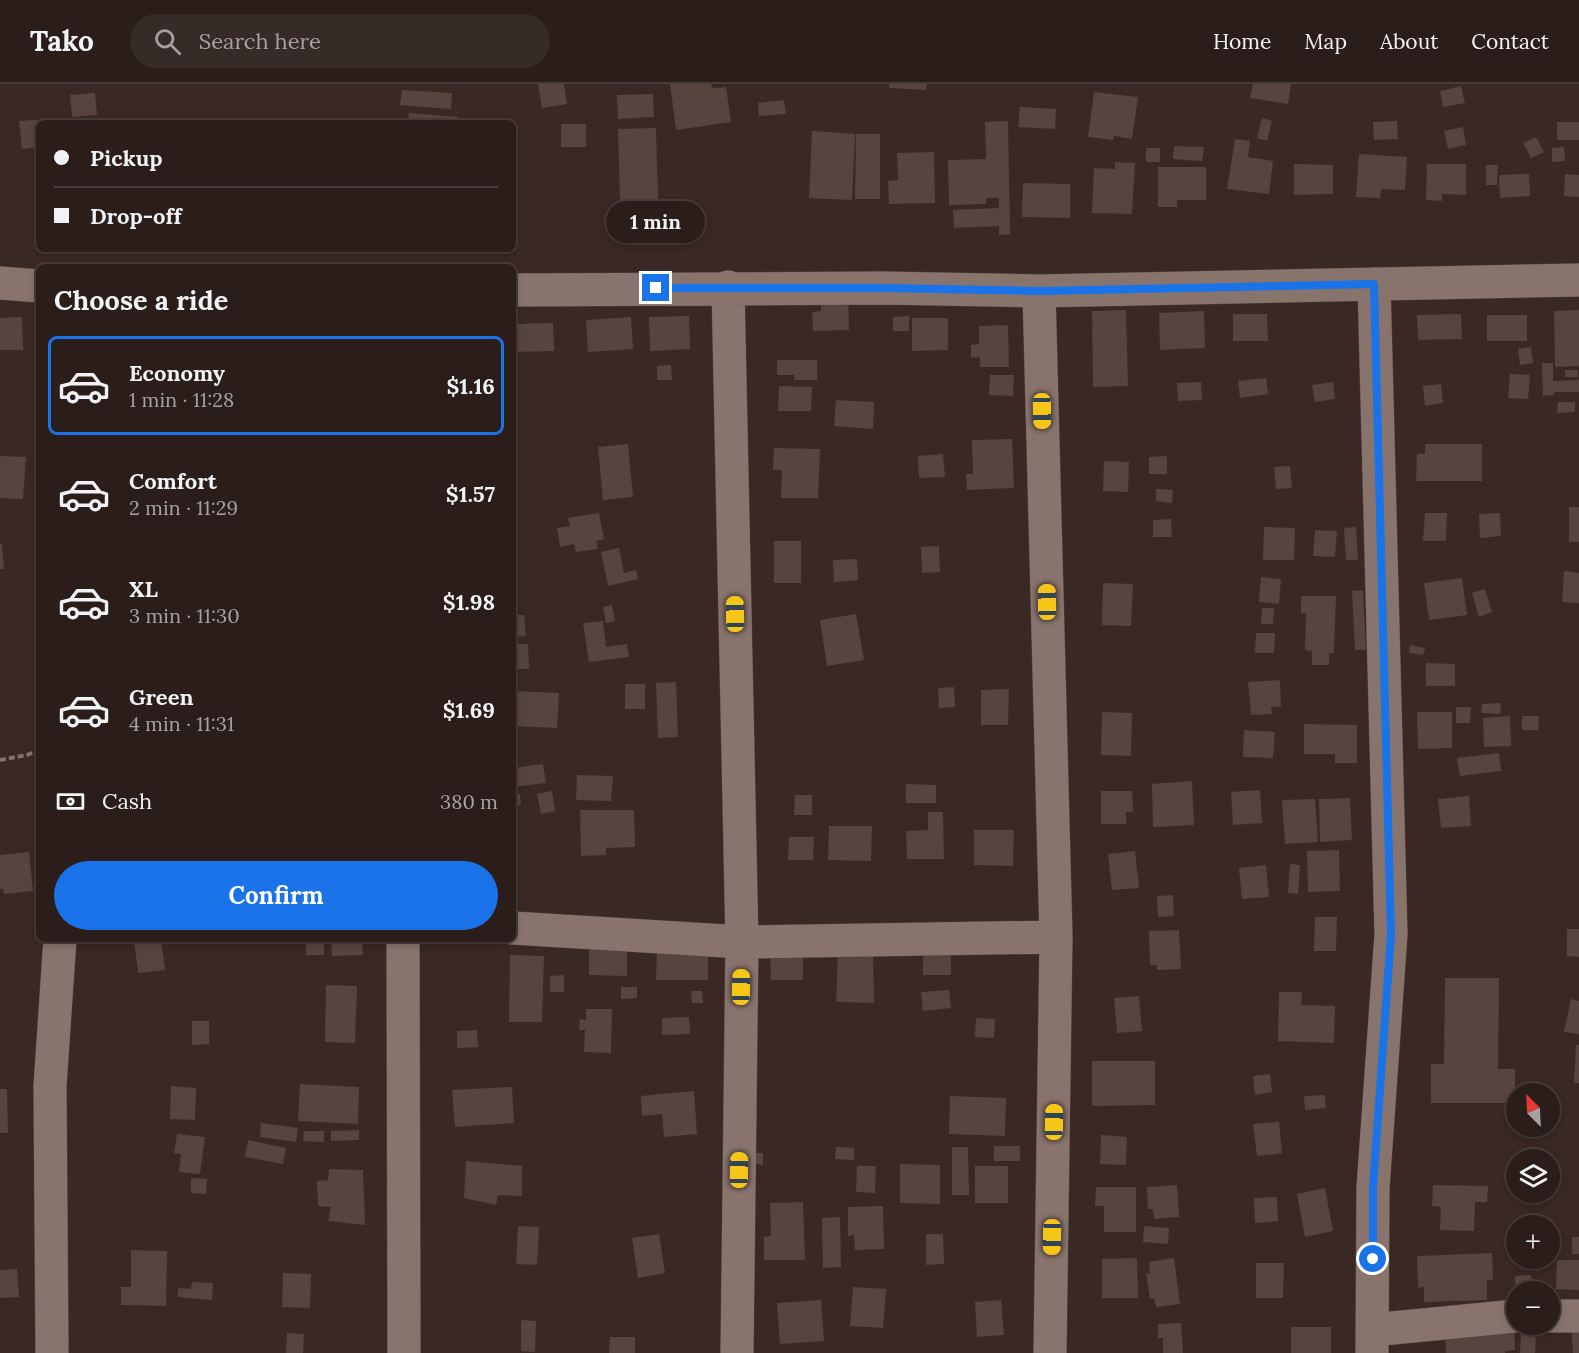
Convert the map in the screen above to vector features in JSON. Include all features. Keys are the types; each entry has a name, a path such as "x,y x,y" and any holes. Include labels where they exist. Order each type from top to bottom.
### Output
{"street":[{"path":"516,290 728,287 1040,291 1579,280"},
{"path":"0,284 36,286"},
{"path":"1374,284 1391,934 1373,1188 1372,1342 1506,1318"},
{"path":"728,287 742,942 737,1353"},
{"path":"1040,291 1056,937 1050,1353"},
{"path":"516,928 742,942 1056,937"},
{"path":"52,1353 51,1086 60,942"},
{"path":"404,942 404,1353"},
{"path":"1560,1316 1579,1316"}],"path":[{"path":"0,760 36,751"}],"building":[{"path":"538,84 564,84 567,104 542,108"},
{"path":"670,84 711,84 712,88 726,87 731,122 676,130"},
{"path":"889,84 927,84 926,90 889,88"},
{"path":"1253,84 1291,84 1288,104 1250,98"},
{"path":"1461,86 1465,103 1443,107 1440,91"},
{"path":"402,90 452,93 451,109 400,105"},
{"path":"1094,92 1138,97 1132,139 1114,136 1113,140 1088,137"},
{"path":"95,93 97,115 72,117 70,95"},
{"path":"653,94 654,117 618,119 617,95"},
{"path":"784,100 786,114 759,116 758,103"},
{"path":"1020,107 1056,109 1055,129 1018,127"},
{"path":"409,113 458,117 458,120 408,120"},
{"path":"1262,118 1272,121 1267,141 1257,138"},
{"path":"47,119 36,120 36,147 22,149 19,121"},
{"path":"1008,121 1010,234 999,235 999,226 954,228 953,210 999,208 999,198 986,198 986,204 949,205 948,160 986,159 985,122"},
{"path":"1397,121 1398,139 1374,140 1373,122"},
{"path":"1557,122 1579,122 1579,140 1557,140"},
{"path":"561,124 586,124 586,147 561,147"},
{"path":"1463,127 1466,145 1448,149 1444,131"},
{"path":"656,128 658,200 620,201 618,129"},
{"path":"812,131 855,134 852,200 809,198"},
{"path":"856,134 880,134 880,199 855,199"},
{"path":"1536,137 1544,152 1531,158 1523,143"},
{"path":"1235,139 1250,141 1248,157 1273,161 1269,194 1227,189"},
{"path":"1174,146 1204,147 1202,161 1173,159"},
{"path":"1564,147 1565,161 1552,162 1552,148"},
{"path":"1146,148 1160,148 1160,162 1146,162"},
{"path":"934,152 935,203 889,204 888,181 898,180 897,153"},
{"path":"1359,154 1407,157 1405,190 1381,189 1380,198 1356,197"},
{"path":"1115,162 1135,163 1132,214 1092,213 1094,168 1115,169"},
{"path":"1294,164 1333,165 1333,194 1294,195"},
{"path":"1427,164 1466,164 1466,195 1442,194 1442,201 1426,200"},
{"path":"1486,165 1498,165 1497,185 1486,185"},
{"path":"1158,167 1206,167 1206,200 1177,200 1177,207 1158,207"},
{"path":"516,170 518,170 516,198"},
{"path":"1529,174 1530,196 1500,198 1499,175"},
{"path":"1565,174 1579,175 1579,197 1564,196"},
{"path":"1023,183 1070,184 1070,218 1022,217"},
{"path":"848,290 849,330 813,331 812,312 821,311 820,291"},
{"path":"1126,310 1128,386 1093,387 1092,311"},
{"path":"1579,310 1579,366 1555,367 1554,311"},
{"path":"1204,311 1205,348 1160,350 1159,313"},
{"path":"1233,314 1267,314 1268,341 1233,341"},
{"path":"1461,314 1462,339 1418,340 1417,315"},
{"path":"1487,315 1527,315 1527,341 1487,341"},
{"path":"689,316 690,349 650,351 649,317"},
{"path":"909,316 909,331 893,331 893,317"},
{"path":"22,317 23,350 0,350 0,318"},
{"path":"631,317 633,349 588,352 586,320"},
{"path":"912,318 948,318 948,350 912,351"},
{"path":"553,323 554,351 516,352 516,324"},
{"path":"1008,325 1009,367 980,367 980,357 971,358 971,345 979,344 979,326"},
{"path":"1531,347 1533,363 1520,365 1518,349"},
{"path":"777,360 817,360 817,380 794,380 794,375 777,375"},
{"path":"1542,363 1553,363 1553,381 1579,380 1579,392 1554,392 1554,395 1543,396"},
{"path":"671,365 672,380 657,380 657,366"},
{"path":"1565,370 1578,370 1578,377 1565,377"},
{"path":"1510,374 1530,375 1528,399 1508,398"},
{"path":"990,375 1014,375 1013,396 989,395"},
{"path":"1266,378 1268,394 1240,398 1238,381"},
{"path":"1201,382 1202,400 1178,401 1177,383"},
{"path":"1333,382 1335,399 1315,402 1312,385"},
{"path":"1441,384 1443,403 1425,406 1423,386"},
{"path":"779,386 812,387 811,411 778,411"},
{"path":"836,400 874,402 873,429 834,426"},
{"path":"1558,402 1575,402 1575,412 1557,413"},
{"path":"1012,439 1014,488 967,490 966,474 973,474 972,440"},
{"path":"628,444 633,497 603,500 598,447"},
{"path":"1425,444 1482,444 1482,481 1416,481 1417,454 1425,454"},
{"path":"774,448 820,449 818,498 781,498 782,470 773,470"},
{"path":"943,454 945,477 919,478 918,456"},
{"path":"0,456 26,457 23,499 0,498"},
{"path":"1167,456 1167,474 1149,474 1149,457"},
{"path":"1104,461 1129,462 1128,492 1103,491"},
{"path":"1290,466 1292,488 1276,489 1274,467"},
{"path":"1156,489 1173,490 1172,503 1156,501"},
{"path":"1569,507 1579,507 1579,542 1569,542"},
{"path":"599,513 604,539 596,541 598,549 576,552 574,544 560,547 557,528 570,526 568,518"},
{"path":"1425,513 1447,513 1446,541 1423,541"},
{"path":"1500,513 1501,536 1480,538 1479,514"},
{"path":"1171,519 1172,537 1153,537 1153,520"},
{"path":"1264,527 1295,528 1294,560 1263,560"},
{"path":"1356,527 1358,560 1346,560 1344,528"},
{"path":"1315,530 1337,531 1335,557 1313,556"},
{"path":"774,541 801,541 801,583 774,583"},
{"path":"0,544 2,544 4,569 0,569"},
{"path":"939,546 940,572 922,573 921,547"},
{"path":"619,548 624,573 636,570 638,579 608,586 601,552"},
{"path":"857,559 858,580 834,582 833,560"},
{"path":"1564,571 1579,573 1579,603 1562,602"},
{"path":"1261,577 1281,579 1279,604 1259,602"},
{"path":"1462,578 1467,615 1429,620 1424,583"},
{"path":"1103,583 1133,584 1131,626 1102,625"},
{"path":"1485,589 1492,612 1479,617 1472,593"},
{"path":"1363,590 1366,650 1355,650 1352,591"},
{"path":"1301,596 1336,596 1334,653 1329,653 1329,665 1312,665 1312,651 1305,650 1306,613 1301,613"},
{"path":"612,605 615,621 606,623 603,607"},
{"path":"1262,608 1274,608 1273,624 1261,624"},
{"path":"856,614 864,660 827,666 820,620"},
{"path":"516,615 524,615 526,636 516,637"},
{"path":"603,621 606,647 627,644 629,657 589,662 583,623"},
{"path":"1256,633 1275,633 1274,653 1255,653"},
{"path":"516,644 528,644 529,669 516,669"},
{"path":"1410,645 1425,648 1423,655 1409,653"},
{"path":"1426,663 1455,664 1455,686 1426,686"},
{"path":"1280,680 1281,706 1271,707 1272,714 1251,715 1248,682"},
{"path":"676,682 678,737 658,738 656,683"},
{"path":"625,684 645,684 645,709 625,709"},
{"path":"954,687 955,707 939,708 938,688"},
{"path":"1009,689 1008,725 981,725 981,690"},
{"path":"516,691 559,693 557,728 516,726"},
{"path":"1501,703 1500,714 1481,713 1482,704"},
{"path":"1456,707 1471,707 1470,723 1456,723"},
{"path":"1102,712 1132,713 1131,756 1101,755"},
{"path":"1417,712 1452,712 1452,748 1418,749"},
{"path":"1510,716 1511,746 1484,747 1483,718"},
{"path":"1522,716 1539,716 1538,730 1522,730"},
{"path":"1304,724 1357,725 1357,763 1335,763 1335,754 1304,754"},
{"path":"1244,730 1275,732 1273,758 1243,757"},
{"path":"1499,753 1501,771 1460,776 1457,758"},
{"path":"543,764 546,783 516,787 516,768"},
{"path":"577,775 613,776 611,801 576,800"},
{"path":"1192,781 1194,825 1153,827 1152,784"},
{"path":"906,784 936,785 936,803 906,803"},
{"path":"1260,790 1262,823 1233,825 1231,792"},
{"path":"552,791 555,811 541,814 537,794"},
{"path":"1101,791 1132,791 1133,812 1126,812 1126,824 1101,824"},
{"path":"520,794 521,805 516,806 516,795"},
{"path":"795,795 812,795 812,815 794,815"},
{"path":"1469,796 1471,826 1441,828 1438,799"},
{"path":"1350,798 1352,840 1320,842 1319,799"},
{"path":"1315,799 1318,842 1285,844 1282,800"},
{"path":"580,810 634,810 635,847 606,848 606,855 581,856"},
{"path":"928,812 943,812 944,859 907,859 906,831 928,830"},
{"path":"829,826 872,826 871,861 828,860"},
{"path":"974,830 1014,830 1013,866 974,865"},
{"path":"789,837 814,837 813,860 788,860"},
{"path":"1339,850 1340,891 1308,892 1307,851"},
{"path":"1135,851 1139,888 1112,890 1108,854"},
{"path":"29,852 33,891 4,894 3,889 0,889 0,855"},
{"path":"1290,864 1300,865 1298,894 1288,893"},
{"path":"1266,865 1269,897 1242,899 1239,868"},
{"path":"1173,895 1174,916 1158,917 1157,896"},
{"path":"1315,917 1337,917 1336,951 1314,951"},
{"path":"1567,929 1579,929 1579,957 1567,956"},
{"path":"1179,930 1181,969 1157,970 1157,965 1150,965 1149,931"},
{"path":"134,942 161,942 165,970 138,973"},
{"path":"306,942 324,942 324,955 306,955"},
{"path":"331,942 362,942 363,955 332,956"},
{"path":"589,949 627,949 627,976 589,975"},
{"path":"657,951 708,951 708,980 656,980"},
{"path":"803,952 803,980 771,980 770,953"},
{"path":"873,952 874,1003 836,1002 838,953"},
{"path":"923,953 951,954 951,975 923,975"},
{"path":"510,955 544,956 542,1022 509,1022"},
{"path":"564,975 564,992 550,992 550,976"},
{"path":"1445,978 1499,978 1498,1069 1515,1069 1515,1083 1506,1083 1506,1103 1431,1103 1431,1064 1444,1064"},
{"path":"326,985 357,986 355,1043 325,1042"},
{"path":"621,987 637,987 637,998 621,999"},
{"path":"949,990 951,1008 923,1011 921,992"},
{"path":"691,991 702,991 703,1003 692,1003"},
{"path":"1279,992 1302,992 1301,1005 1335,1006 1334,1043 1278,1041"},
{"path":"1139,996 1142,1031 1117,1033 1114,998"},
{"path":"1571,999 1579,1001 1579,1034 1564,1032"},
{"path":"586,1009 612,1009 611,1053 584,1052 585,1030 579,1030 580,1019 586,1020"},
{"path":"689,1017 690,1034 662,1035 662,1018"},
{"path":"976,1018 995,1019 994,1038 975,1037"},
{"path":"192,1021 209,1021 209,1044 192,1045"},
{"path":"477,1030 478,1047 457,1048 457,1031"},
{"path":"1576,1045 1579,1045 1579,1083 1574,1083"},
{"path":"1092,1061 1155,1061 1155,1105 1092,1106"},
{"path":"1270,1074 1272,1092 1255,1095 1253,1076"},
{"path":"300,1084 359,1087 358,1124 298,1121"},
{"path":"171,1086 196,1088 195,1120 170,1119"},
{"path":"512,1087 514,1123 455,1127 452,1090"},
{"path":"0,1089 7,1089 8,1133 0,1133"},
{"path":"694,1091 697,1134 664,1137 662,1114 642,1116 641,1096"},
{"path":"1325,1095 1326,1108 1305,1110 1304,1096"},
{"path":"950,1096 1006,1098 1005,1136 949,1134"},
{"path":"1279,1122 1282,1153 1257,1156 1253,1124"},
{"path":"261,1123 298,1128 296,1142 260,1137"},
{"path":"359,1130 359,1140 331,1141 331,1131"},
{"path":"304,1131 324,1131 324,1142 303,1141"},
{"path":"177,1134 205,1137 200,1174 179,1172 181,1154 174,1153"},
{"path":"1101,1135 1127,1137 1126,1165 1100,1164"},
{"path":"248,1140 286,1148 283,1164 245,1157"},
{"path":"994,1146 1020,1146 1020,1161 994,1161"},
{"path":"836,1147 854,1148 854,1160 835,1159"},
{"path":"952,1147 968,1147 969,1195 952,1195"},
{"path":"754,1153 763,1153 763,1165 754,1164"},
{"path":"466,1161 522,1166 522,1196 498,1195 496,1205 464,1198"},
{"path":"900,1164 940,1165 940,1204 900,1203"},
{"path":"857,1166 876,1166 875,1193 856,1192"},
{"path":"975,1166 1008,1166 1008,1203 975,1203"},
{"path":"329,1169 363,1170 365,1225 328,1221 331,1207 318,1206 317,1181 328,1180"},
{"path":"191,1178 207,1179 206,1194 191,1193"},
{"path":"1177,1185 1179,1217 1154,1219 1153,1209 1148,1209 1147,1187"},
{"path":"1433,1185 1488,1186 1487,1202 1475,1202 1474,1231 1440,1230 1441,1207 1432,1206"},
{"path":"1096,1187 1136,1187 1136,1232 1104,1232 1104,1206 1095,1206"},
{"path":"1325,1188 1333,1231 1305,1237 1297,1194"},
{"path":"1277,1197 1278,1221 1255,1223 1254,1198"},
{"path":"803,1202 805,1260 764,1260 764,1237 771,1236 770,1203"},
{"path":"883,1206 884,1249 855,1250 854,1235 848,1236 848,1207"},
{"path":"840,1217 841,1267 823,1268 822,1218"},
{"path":"518,1226 539,1227 537,1265 516,1264"},
{"path":"1144,1226 1169,1228 1168,1244 1143,1242"},
{"path":"659,1234 665,1273 638,1278 632,1238"},
{"path":"926,1234 943,1234 944,1264 926,1265"},
{"path":"1572,1237 1579,1237 1579,1254 1572,1254"},
{"path":"131,1250 167,1251 166,1306 121,1305 121,1287 131,1287"},
{"path":"1492,1253 1493,1280 1487,1280 1487,1300 1424,1302 1424,1287 1418,1288 1417,1256"},
{"path":"1137,1258 1138,1298 1102,1298 1102,1259"},
{"path":"1174,1258 1180,1304 1156,1307 1154,1298 1150,1299 1146,1273 1150,1274 1149,1262"},
{"path":"1560,1260 1579,1260 1579,1290 1560,1289 1560,1281 1556,1281"},
{"path":"1256,1263 1284,1263 1283,1298 1256,1298"},
{"path":"17,1269 19,1297 0,1298 0,1270"},
{"path":"283,1273 311,1274 310,1308 282,1307"},
{"path":"1531,1275 1531,1281 1515,1281 1515,1276"},
{"path":"192,1282 213,1283 212,1300 178,1297 178,1288 191,1289"},
{"path":"853,1287 886,1289 883,1328 850,1326"},
{"path":"821,1300 824,1341 780,1344 777,1303"},
{"path":"1001,1300 1004,1335 977,1337 975,1302"},
{"path":"521,1320 536,1321 535,1352 521,1351"},
{"path":"1181,1323 1183,1353 1163,1353 1163,1338 1158,1338 1158,1324"},
{"path":"1506,1323 1506,1335 1514,1335 1515,1350 1505,1351 1505,1353 1446,1353 1445,1325"},
{"path":"1579,1325 1579,1353 1573,1353 1571,1326"},
{"path":"1291,1327 1331,1327 1331,1353 1291,1353"},
{"path":"287,1333 304,1334 303,1353 286,1353"},
{"path":"1521,1335 1536,1335 1535,1353 1520,1353"},
{"path":"610,1337 635,1337 635,1353 609,1353"}],"route":[{"path":"656,288 1040,291 1374,284 1391,934 1373,1188 1373,1259"}]}
